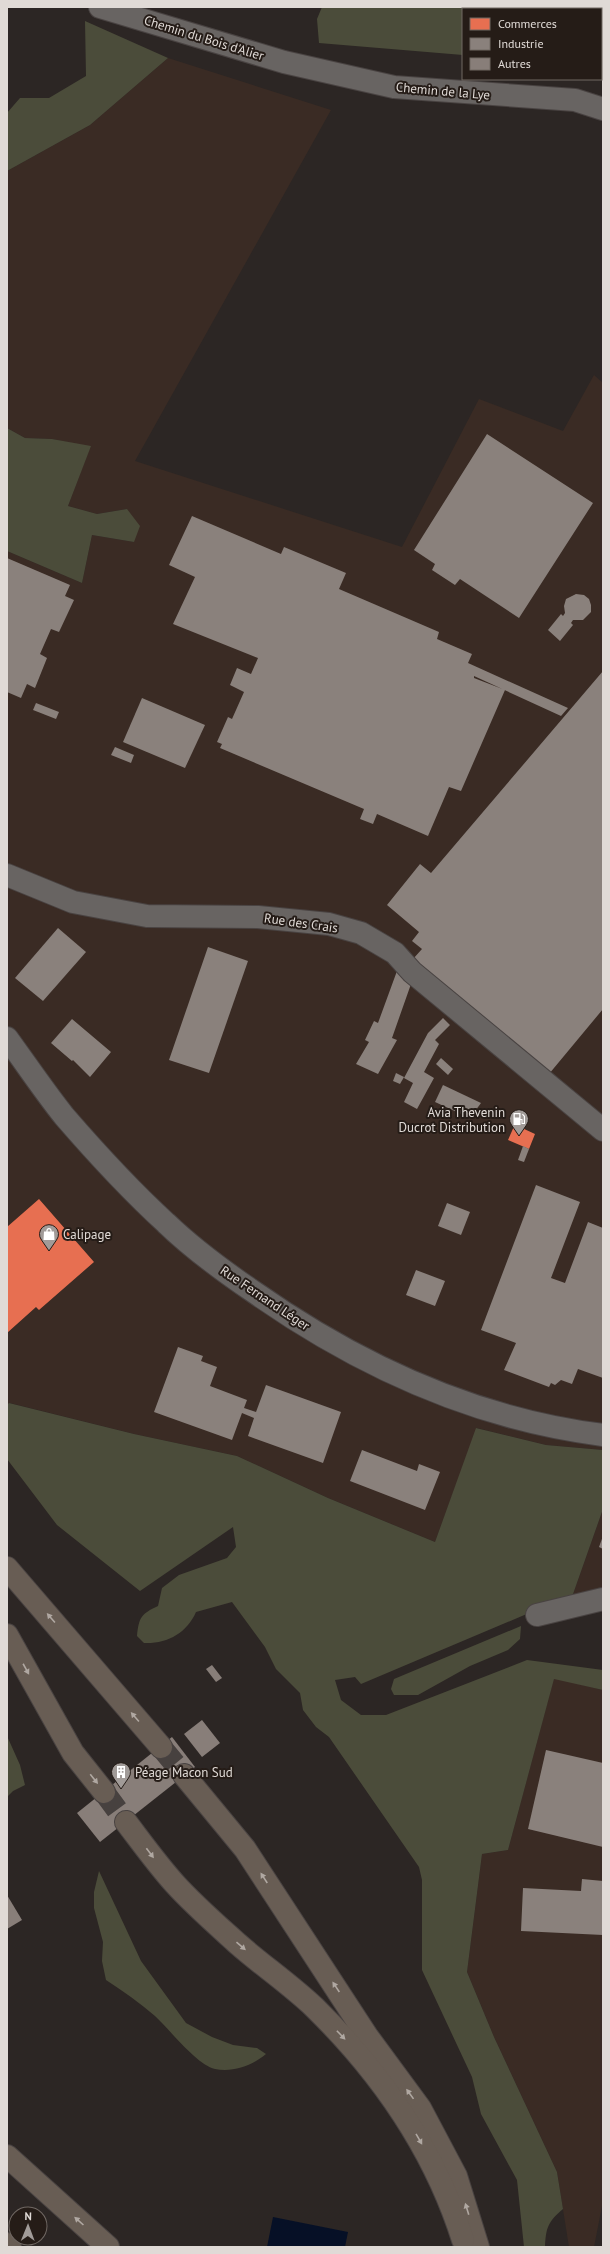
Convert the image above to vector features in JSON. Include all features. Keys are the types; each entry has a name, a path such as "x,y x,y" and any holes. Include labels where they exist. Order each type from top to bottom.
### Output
{"highway":[{"path":"7,1568 161,1747"},
{"path":"7,1635 73,1753 104,1792"},
{"path":"184,1775 245,1850 367,2036 420,2108 444,2150 456,2176 478,2247"},
{"path":"126,1822 176,1885 239,1944 314,2007 355,2051 388,2093 412,2128 432,2165 465,2247"},
{"path":"7,2156 108,2247"},
{"path":"446,2197 452,2247"},
{"path":"7,2244 10,2247"}],"street":[{"name":"Chemin du Bois d'Alier","path":"100,7 284,62"},
{"name":"Chemin de la Lye","path":"284,62 394,87 575,100 603,108"},
{"name":"Rue des Crais","path":"7,875 73,902 147,916 258,917 329,924 361,933 395,953 412,972 603,1130"},
{"name":"Rue Fernand Léger","path":"7,1038 64,1115 166,1224 224,1271 288,1316 354,1355 460,1402 503,1416 572,1431 603,1435"},
{"path":"537,1615 603,1599"}],"shaded area":[{"path":"168,58 331,110 135,461 402,547 479,399 563,431 594,375 603,383 603,1450 546,1445 477,1428 435,1542 328,1498 237,1456 134,1434 10,1403 7,1405 7,551 82,583 92,535 134,542 127,509 97,514 68,506 90,447 52,439 25,438 7,428 7,171 90,125"},
{"path":"603,1509 603,1589 572,1597"},
{"path":"554,1678 603,1690 603,2201 594,2247 569,2247 557,2172 494,2037 467,1972 482,1854 508,1850"}],"green space":[{"path":"322,7 603,7 603,35 602,38 602,8 462,8 462,55 319,43 317,19"},
{"path":"85,21 168,58 90,125 7,171 7,113 20,98 49,98 86,76"},
{"path":"7,428 25,438 52,439 91,446 68,506 97,514 127,509 140,526 134,542 92,535 82,583 7,551"},
{"path":"9,1403 134,1434 237,1456 328,1498 435,1542 476,1428 546,1445 603,1450 603,1509 572,1597 529,1613 361,1684 355,1677 335,1680 341,1700 361,1715 386,1715 527,1660 603,1670 603,1690 554,1679 508,1850 482,1854 467,1972 494,2037 557,2172 563,2209 549,2225 546,2234 545,2247 524,2247 517,2180 481,2114 472,2077 422,1970 422,1880 419,1867 329,1737 316,1727 303,1710 300,1693 276,1669 265,1647 232,1602 196,1612 182,1631 161,1642 144,1643 137,1636 140,1620 144,1614 158,1606 162,1588 179,1575 227,1558 236,1547 233,1527 140,1591 57,1525 7,1459 7,1405"},
{"path":"521,1626 520,1639 508,1650 470,1666 418,1695 394,1695 391,1689 394,1679"},
{"path":"7,1736 20,1765 25,1785 13,1791 7,1797"},
{"path":"99,1871 141,1961 186,2023 212,2037 233,2045 257,2048 266,2054 249,2065 236,2069 222,2070 208,2066 192,2054 155,2016 106,1980 102,1961 103,1942 94,1908 94,1892"}],"water":[{"path":"273,2217 348,2232 345,2247 267,2247"}],"building: Commerces":[{"path":"519,1115 526,1119 522,1128 535,1134 529,1149 508,1140"},
{"path":"39,1199 94,1262 39,1310 36,1307 7,1333 7,1227"}],"building: Industrie":[{"path":"487,434 593,503 519,618 460,579 455,585 432,570 435,564 414,550"},
{"path":"192,516 281,554 284,547 346,573 339,589 439,632 437,639 472,654 468,663 568,708 561,716 505,690 461,791 449,787 428,836 377,814 373,824 360,819 364,809 220,748 222,744 217,742 228,717 232,719 244,692 230,685 237,668 251,674 258,658 173,624 195,577 169,565","holes":["474,676 502,689 474,678"]},
{"path":"7,558 70,585 65,596 74,600 59,632 51,629 40,654 47,658 35,688 27,684 21,698 7,692"},
{"path":"576,594 584,595 589,599 591,612 583,620 573,620 571,623 573,625 560,641 548,630 561,614 563,616 565,613 564,606 566,599"},
{"path":"603,671 603,1009 549,1074 413,959 422,949 412,941 419,932 387,905 420,864 431,873"},
{"path":"142,698 205,725 185,768 123,742"},
{"path":"36,703 59,712 56,719 33,710"},
{"path":"115,747 134,755 131,763 111,755"},
{"path":"58,928 86,952 43,1001 15,978"},
{"path":"208,947 248,961 209,1073 169,1060"},
{"path":"397,971 411,984 392,1038 397,1040 378,1074 356,1064 369,1042 365,1040 374,1021 378,1023"},
{"path":"443,1018 450,1025 435,1040 439,1044 424,1072 434,1078 417,1109 404,1102 413,1083 404,1078 428,1033"},
{"path":"72,1019 111,1052 90,1077 73,1060 72,1061 51,1043"},
{"path":"441,1058 453,1069 448,1075 436,1064"},
{"path":"396,1073 404,1077 400,1084 393,1081"},
{"path":"443,1085 481,1103 470,1118 435,1102"},
{"path":"523,1146 529,1149 524,1162 518,1160"},
{"path":"536,1185 580,1202 551,1278 565,1283 588,1222 603,1228 603,1378 578,1369 572,1384 561,1380 555,1385 551,1383 549,1387 504,1370 516,1343 481,1330"},
{"path":"447,1203 470,1212 461,1235 438,1226"},
{"path":"416,1270 445,1281 435,1306 406,1295"},
{"path":"178,1347 203,1356 201,1361 217,1367 210,1386 247,1400 244,1408 256,1412 266,1385 341,1412 323,1463 248,1436 254,1418 242,1413 232,1440 154,1412"},
{"path":"362,1450 417,1471 419,1464 440,1472 425,1510 350,1481"},
{"path":"603,1536 603,1549 599,1547"},
{"path":"546,1750 603,1763 603,1847 528,1829"},
{"path":"582,1879 603,1881 603,1935 521,1931 523,1888 581,1891"}],"building: Autres":[{"path":"212,1665 222,1678 216,1682 206,1669"},
{"path":"202,1720 220,1743 202,1757 184,1734"},
{"name":"Péage Macon Sud","path":"172,1737 195,1767 100,1842 77,1813"},
{"path":"7,1895 22,1920 7,1929"}],"tunnel":[{"path":"161,1747 184,1775"},
{"path":"104,1792 126,1822"}],"place":[{"name":"Avia Thevenin Ducrot Distribution","path":"519,1136"},
{"name":"Calipage","path":"49,1251"},
{"name":"Péage Macon Sud","path":"121,1789"}]}
